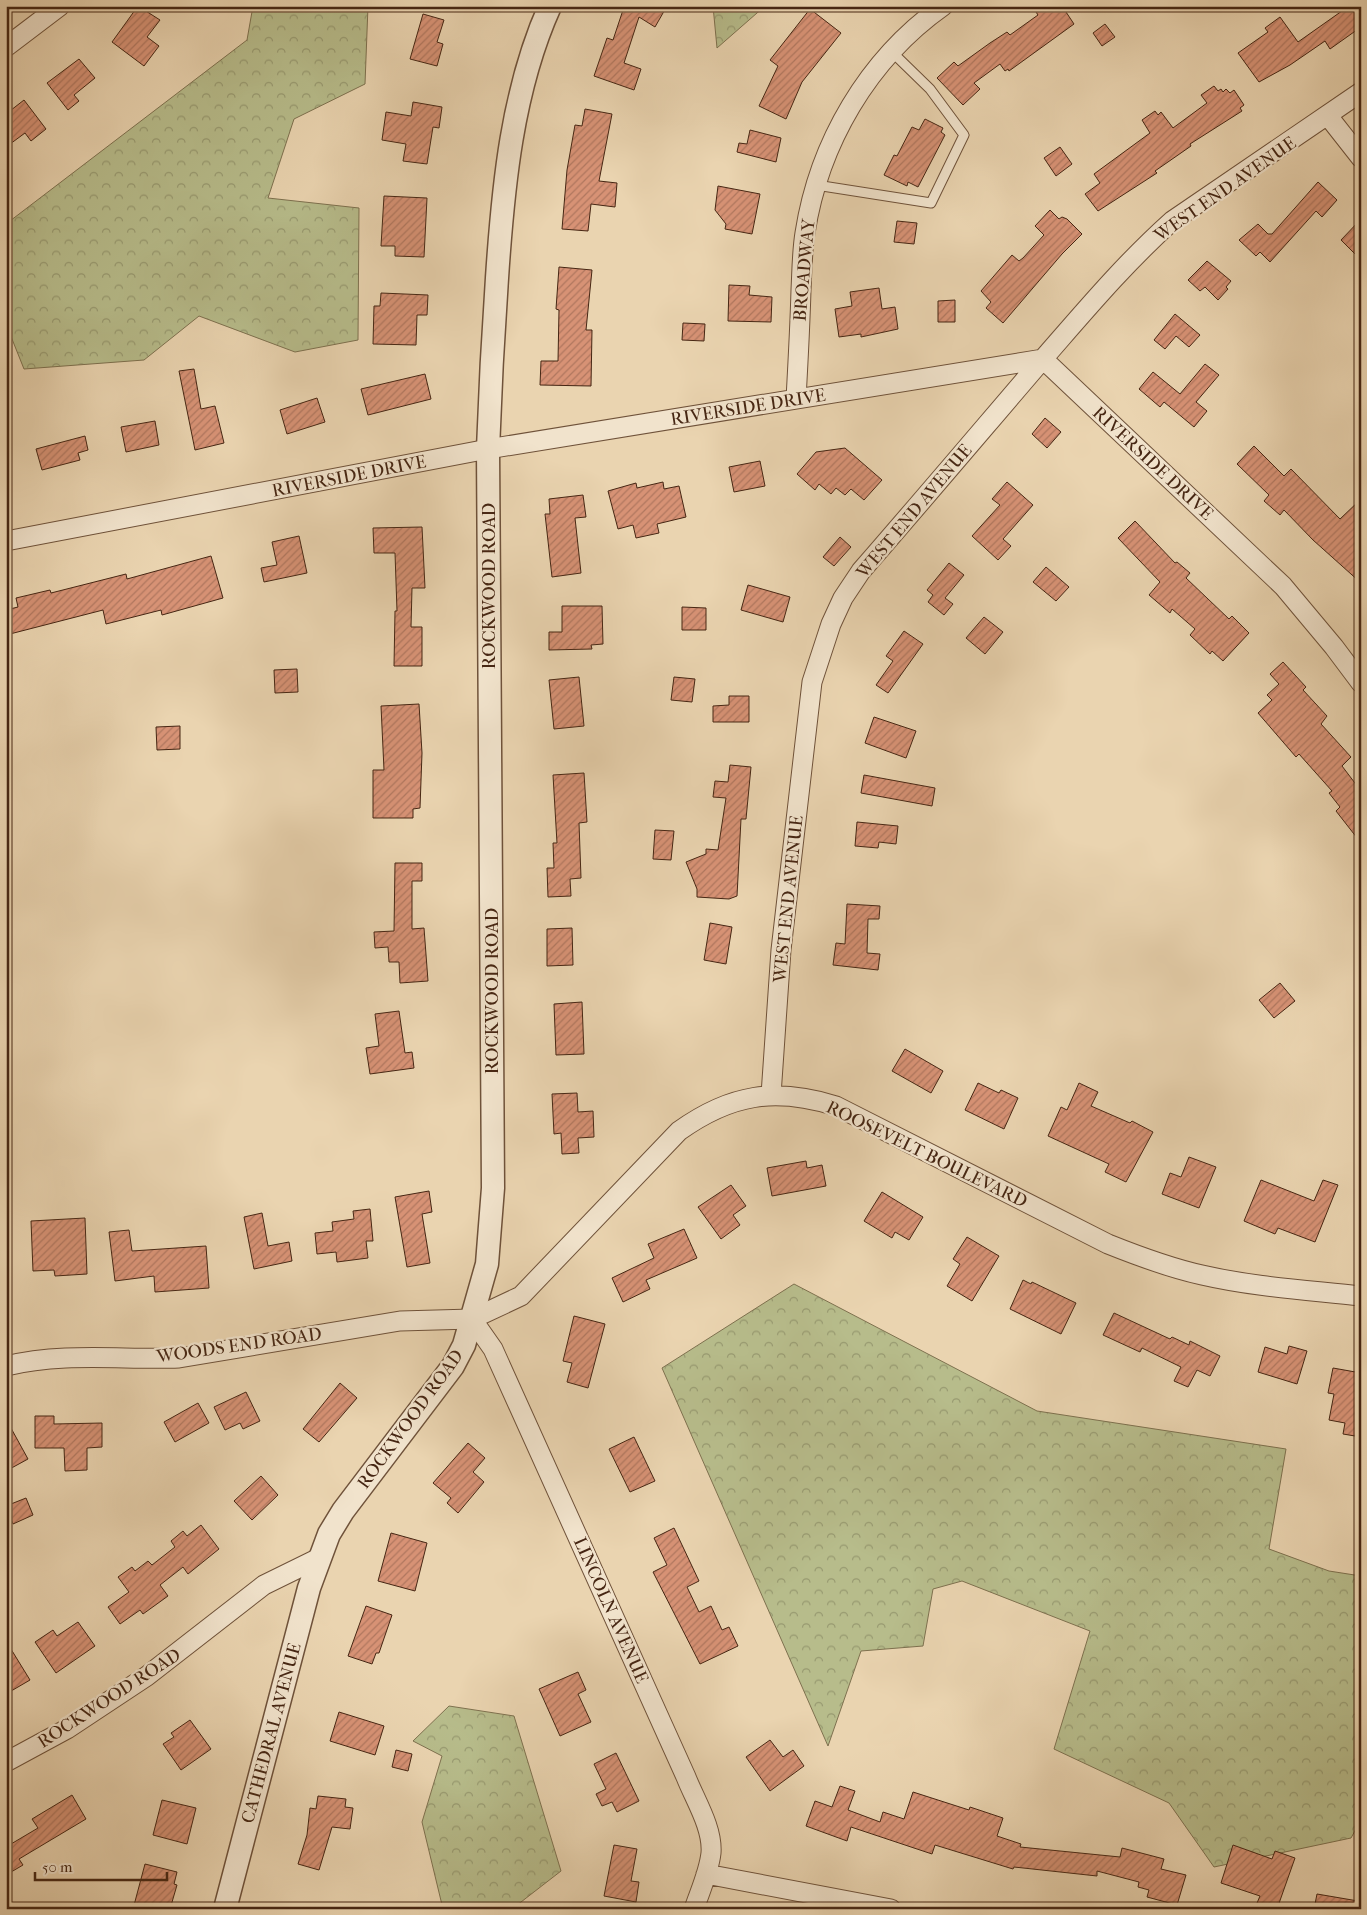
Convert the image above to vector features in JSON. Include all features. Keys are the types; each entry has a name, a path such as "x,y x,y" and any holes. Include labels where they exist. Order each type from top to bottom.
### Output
{"street":[{"path":"6,47 60,6"},
{"name":"ROCKWOOD ROAD","path":"6,1762 67,1729 147,1676 264,1585 319,1558 328,1534 343,1511 453,1366 464,1345 472,1320 487,1264 493,1188 488,449 490,368 506,174 525,78 550,6"},
{"name":"BROADWAY","path":"796,399 804,235 816,185 834,135 854,100 892,52 943,6"},
{"name":"WEST END AVENUE","path":"771,1095 781,950 812,682 831,624 843,598 861,571 1097,296 1145,246 1172,221 1361,92"},
{"path":"1328,116 1361,158"},
{"name":"RIVERSIDE DRIVE","path":"6,541 488,449 1043,359 1283,586 1334,647 1361,683"},
{"name":"ROOSEVELT BOULEVARD","path":"472,1320 521,1296 679,1131 700,1116 722,1105 745,1098 771,1095 813,1099 836,1106 1108,1244 1149,1260 1200,1275 1251,1285 1361,1296"},
{"name":"WOODS END ROAD","path":"6,1366 51,1358 83,1356 143,1359 180,1358 400,1321 472,1320"},
{"name":"LINCOLN AVENUE","path":"472,1320 493,1349 686,1777 710,1836 711,1852 694,1909"},
{"name":"CATHEDRAL AVENUE","path":"225,1909 309,1588 319,1558"},
{"path":"706,1874 891,1909"}],"lane":[{"path":"816,185 931,203 964,135 930,89 892,52"}],"green space":[{"path":"253,6 368,6 365,84 294,119 268,198 359,208 358,340 295,352 199,316 144,360 24,369 6,324 6,224 247,40"},
{"path":"713,6 765,6 717,48"},
{"path":"794,1284 1037,1411 1286,1449 1269,1549 1329,1571 1361,1576 1361,1820 1351,1838 1214,1867 1169,1803 1054,1749 1090,1631 962,1581 933,1589 923,1646 861,1651 828,1746 662,1368"},
{"path":"449,1706 514,1716 561,1871 512,1909 443,1909 422,1822 442,1756 413,1741"}],"building":[{"path":"138,6 160,20 147,37 159,46 144,66 112,42"},
{"path":"622,6 667,6 655,27 639,17 624,63 641,69 634,90 594,76 607,38 613,40 624,7"},
{"path":"1032,6 1062,6 1074,24 1009,71 1008,69 1005,71 1000,64 974,83 980,89 963,105 937,78 954,62 958,66 1007,32 1010,35 1038,15"},
{"path":"1349,6 1361,6 1361,27 1330,49 1325,41 1290,65 1259,82 1238,53 1268,32 1265,28 1280,17 1298,42"},
{"path":"810,9 841,33 802,82 786,119 759,106 778,66 770,60"},
{"path":"423,14 444,20 437,42 443,44 437,66 410,59"},
{"path":"1105,24 1115,37 1102,46 1093,33"},
{"path":"79,59 95,78 74,95 79,101 68,110 47,83"},
{"path":"1214,86 1218,91 1221,89 1223,92 1226,89 1230,93 1234,90 1244,105 1240,108 1242,111 1190,144 1191,146 1155,171 1157,173 1098,211 1085,194 1100,183 1094,174 1150,133 1142,120 1155,111 1158,115 1161,112 1173,128 1207,103 1201,95"},
{"path":"24,100 46,129 31,141 25,133 6,147 6,114"},
{"path":"413,102 442,107 439,128 433,127 427,164 403,161 406,144 382,140 386,112 411,116"},
{"path":"585,109 612,114 599,181 617,183 615,207 591,204 588,231 562,229 567,170 575,125 582,126"},
{"path":"925,119 943,128 941,132 945,135 918,187 908,182 907,186 884,175 894,155 897,156 912,127 919,130"},
{"path":"750,130 781,138 776,162 737,152 739,143 747,144"},
{"path":"1060,147 1072,164 1056,176 1044,158"},
{"path":"1318,182 1337,200 1322,217 1316,211 1270,262 1260,252 1256,256 1239,240 1258,224 1268,234 1272,234"},
{"path":"718,186 760,194 752,234 725,229 726,224 715,210"},
{"path":"384,196 427,198 424,257 395,256 395,246 381,246"},
{"path":"1050,210 1059,219 1062,217 1067,219 1082,234 1062,254 1003,323 986,308 991,302 981,291 1012,255 1019,261 1044,235 1035,226"},
{"path":"1361,219 1361,260 1341,240"},
{"path":"897,221 917,223 914,244 894,242"},
{"path":"1207,261 1231,281 1226,287 1228,289 1218,300 1205,287 1200,291 1188,280"},
{"path":"559,267 592,270 586,330 592,330 591,386 540,385 541,361 558,361 559,310 556,309"},
{"path":"729,285 750,286 749,295 772,297 771,322 728,321"},
{"path":"879,288 882,309 895,307 898,329 861,337 861,334 839,337 835,309 852,306 850,292"},
{"path":"381,293 428,295 427,315 417,315 416,345 373,344 374,306 380,306"},
{"path":"955,300 955,322 938,322 938,301"},
{"path":"1175,314 1200,335 1189,347 1176,336 1165,349 1154,340"},
{"path":"683,323 705,324 704,341 682,340"},
{"path":"1205,364 1219,375 1196,402 1207,411 1194,427 1164,402 1160,407 1139,389 1153,372 1180,394"},
{"path":"194,369 201,409 215,406 224,443 195,450 179,371"},
{"path":"425,374 431,399 368,415 361,389"},
{"path":"317,398 325,422 287,434 280,410"},
{"path":"1045,418 1061,432 1047,448 1032,434"},
{"path":"155,421 159,445 126,452 121,427"},
{"path":"85,436 88,450 78,453 80,460 42,470 36,449"},
{"path":"1254,446 1284,476 1291,469 1340,519 1361,499 1361,583 1313,540 1284,510 1280,515 1264,501 1269,495 1237,464"},
{"path":"845,448 882,480 864,500 851,489 845,495 836,488 831,494 819,484 815,490 797,474 816,452"},
{"path":"760,461 765,486 734,492 729,467"},
{"path":"663,482 664,489 679,486 686,517 657,524 659,533 636,538 633,525 618,529 608,491 636,483 637,488"},
{"path":"1007,482 1033,505 1003,539 1011,546 998,560 972,536 1000,505 992,499"},
{"path":"583,495 586,517 575,518 581,573 552,577 545,514 550,514 549,499"},
{"path":"1135,521 1175,563 1177,562 1190,573 1186,578 1229,619 1232,616 1249,633 1223,661 1212,651 1210,654 1190,635 1195,629 1172,609 1170,613 1149,595 1160,582 1118,538"},
{"path":"422,527 425,588 412,588 411,627 422,627 422,666 394,666 395,611 397,611 395,553 374,553 373,528"},
{"path":"299,536 307,573 264,582 261,568 277,565 272,542"},
{"path":"840,537 851,547 834,566 823,557"},
{"path":"211,556 223,598 162,615 161,610 106,624 103,610 6,635 6,610 18,607 16,598 50,590 51,593 126,574 127,579"},
{"path":"949,563 964,575 945,598 953,604 944,615 928,602 933,595 927,590"},
{"path":"1046,567 1069,587 1056,601 1033,582"},
{"path":"748,585 790,597 783,622 741,610"},
{"path":"562,606 602,606 603,644 591,645 592,649 549,650 549,632 562,632"},
{"path":"682,607 706,608 706,630 682,630"},
{"path":"984,617 1003,632 985,654 966,638"},
{"path":"904,631 923,644 888,693 876,685 893,661 886,656"},
{"path":"1283,662 1306,687 1303,690 1327,716 1321,724 1351,757 1342,766 1361,791 1361,843 1336,811 1340,807 1329,793 1332,791 1299,754 1296,757 1258,713 1272,700 1267,695 1279,684 1270,674"},
{"path":"297,669 298,692 275,693 274,670"},
{"path":"579,677 584,726 554,729 549,680"},
{"path":"674,677 695,679 692,702 671,700"},
{"path":"729,696 749,696 749,722 713,722 713,706 729,705"},
{"path":"419,704 422,753 420,808 413,809 413,818 373,818 373,770 384,770 381,706"},
{"path":"874,717 916,731 906,758 865,743"},
{"path":"180,726 180,749 157,750 156,727"},
{"path":"730,765 751,767 746,819 741,819 737,896 729,899 697,897 697,889 686,862 706,854 706,849 718,850 726,798 713,797 715,781 728,782"},
{"path":"584,773 587,822 579,823 581,878 570,879 571,896 548,897 547,868 554,868 553,843 557,843 553,775"},
{"path":"864,775 935,788 932,806 861,793"},
{"path":"857,822 898,826 896,844 879,842 878,848 855,846"},
{"path":"655,830 674,831 671,860 653,859"},
{"path":"395,863 422,863 422,881 412,881 412,929 424,928 428,981 400,983 399,962 389,962 388,947 375,948 374,932 394,931"},
{"path":"847,904 880,906 879,919 868,919 867,953 880,954 878,970 833,965 836,943 845,944"},
{"path":"710,923 732,927 726,964 704,960"},
{"path":"572,928 573,965 547,966 547,929"},
{"path":"1280,983 1295,1001 1274,1018 1259,1000"},
{"path":"582,1002 584,1054 556,1055 554,1004"},
{"path":"399,1011 405,1053 412,1052 414,1068 370,1074 366,1048 379,1046 375,1014"},
{"path":"905,1049 943,1071 931,1093 892,1071"},
{"path":"978,1083 999,1093 1001,1090 1018,1098 1004,1129 965,1110"},
{"path":"1079,1083 1098,1092 1091,1106 1130,1123 1132,1121 1153,1132 1126,1182 1105,1172 1109,1164 1048,1136 1061,1107 1067,1110"},
{"path":"577,1093 578,1112 593,1111 594,1137 578,1138 579,1153 562,1154 561,1133 554,1134 552,1094"},
{"path":"1189,1157 1216,1167 1199,1208 1162,1194 1170,1173 1181,1177"},
{"path":"806,1161 807,1168 822,1165 826,1186 772,1196 767,1168"},
{"path":"1261,1180 1314,1201 1323,1180 1338,1185 1315,1242 1278,1228 1275,1234 1244,1221"},
{"path":"731,1185 746,1206 733,1215 740,1225 721,1239 698,1207"},
{"path":"429,1191 432,1212 422,1214 430,1263 407,1267 395,1197"},
{"path":"882,1192 923,1217 909,1240 895,1232 892,1238 864,1221"},
{"path":"370,1209 373,1241 366,1241 368,1258 337,1262 336,1252 317,1254 315,1233 333,1231 332,1222 354,1219 353,1211"},
{"path":"262,1213 268,1246 289,1242 292,1261 254,1269 244,1217"},
{"path":"85,1218 87,1274 55,1276 54,1270 33,1271 31,1221"},
{"path":"684,1229 697,1258 646,1280 650,1289 623,1302 612,1278 654,1258 648,1244"},
{"path":"129,1230 132,1251 206,1246 209,1288 155,1292 154,1276 115,1281 109,1232"},
{"path":"967,1237 999,1256 972,1301 947,1286 960,1264 953,1259"},
{"path":"1023,1280 1031,1284 1032,1282 1076,1303 1061,1334 1010,1309"},
{"path":"1114,1313 1170,1339 1172,1337 1189,1345 1190,1341 1220,1356 1210,1376 1197,1370 1188,1387 1174,1381 1181,1367 1142,1348 1140,1352 1103,1335"},
{"path":"574,1316 605,1324 588,1388 567,1382 572,1363 563,1361"},
{"path":"1289,1346 1307,1351 1297,1384 1258,1372 1265,1347 1287,1354"},
{"path":"1333,1368 1361,1373 1361,1437 1343,1434 1345,1423 1329,1420 1334,1394 1328,1393"},
{"path":"340,1383 357,1398 319,1442 303,1429"},
{"path":"246,1392 260,1421 243,1429 240,1423 225,1430 214,1407"},
{"path":"198,1403 209,1423 175,1442 164,1422"},
{"path":"35,1416 54,1416 54,1424 102,1423 102,1447 87,1448 87,1470 65,1471 64,1448 35,1448"},
{"path":"6,1419 28,1459 6,1471"},
{"path":"634,1437 655,1481 630,1492 609,1449"},
{"path":"468,1443 485,1458 473,1472 484,1482 458,1513 447,1503 451,1498 433,1483"},
{"path":"261,1476 278,1495 252,1520 234,1501"},
{"path":"26,1498 33,1515 13,1524 6,1506"},
{"path":"201,1525 219,1549 188,1574 183,1567 160,1585 168,1596 143,1614 140,1610 120,1624 108,1607 129,1592 118,1577 132,1567 135,1571 148,1561 152,1565 175,1547 171,1541 183,1531 187,1536"},
{"path":"674,1528 699,1581 687,1587 699,1612 711,1606 722,1630 729,1627 738,1646 700,1664 653,1572 667,1565 654,1538"},
{"path":"391,1533 427,1543 415,1591 378,1581"},
{"path":"366,1606 392,1615 379,1653 376,1653 372,1664 348,1656"},
{"path":"78,1622 95,1646 56,1673 35,1642 53,1630 57,1636"},
{"path":"6,1641 30,1680 6,1694"},
{"path":"578,1672 586,1690 578,1694 591,1722 560,1736 539,1689"},
{"path":"339,1712 384,1726 375,1755 330,1741"},
{"path":"190,1720 211,1749 181,1770 163,1744 174,1737 171,1733"},
{"path":"770,1740 783,1757 793,1750 804,1766 770,1791 746,1757"},
{"path":"396,1750 412,1754 408,1771 392,1767"},
{"path":"616,1753 639,1801 617,1812 612,1802 602,1806 596,1794 606,1789 594,1764"},
{"path":"840,1786 855,1791 848,1810 880,1822 883,1812 904,1819 913,1792 969,1810 970,1807 1003,1818 997,1836 1021,1844 1020,1847 1120,1857 1122,1848 1164,1859 1161,1869 1186,1875 1177,1905 1147,1897 1149,1890 1138,1887 1139,1882 1097,1871 1097,1876 1014,1867 1013,1869 935,1845 932,1854 851,1827 847,1841 806,1826 815,1801 832,1807"},
{"path":"72,1795 86,1819 19,1859 23,1865 6,1875 6,1835 11,1844 38,1828 32,1819"},
{"path":"318,1796 346,1799 345,1807 353,1808 350,1829 332,1827 319,1870 298,1864 307,1835 310,1808 316,1809"},
{"path":"162,1800 196,1808 187,1844 153,1835"},
{"path":"614,1845 637,1849 631,1881 639,1882 636,1902 604,1896"},
{"path":"1233,1845 1272,1859 1275,1851 1295,1858 1277,1909 1257,1903 1260,1896 1221,1883"},
{"path":"145,1864 177,1872 174,1884 177,1885 170,1909 133,1909"},
{"path":"1317,1894 1358,1901 1357,1909 1314,1909"}]}
